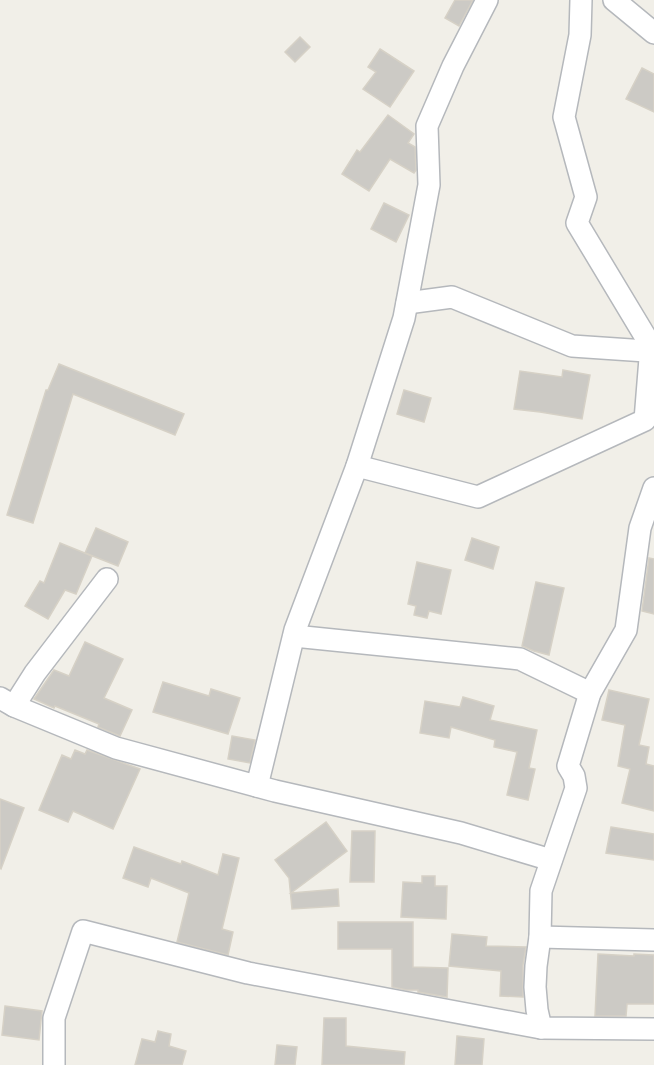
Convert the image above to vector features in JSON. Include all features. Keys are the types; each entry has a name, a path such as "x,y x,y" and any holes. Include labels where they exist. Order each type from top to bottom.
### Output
{"street":[{"path":"257,786 294,636 357,466 404,318 429,185 427,126 453,66 487,0"},
{"path":"357,466 478,497 649,427 652,344 578,223 586,197 564,117 580,35 581,0"},
{"path":"614,0 654,33"},
{"path":"407,303 452,297 572,346 646,351 652,344"},
{"path":"541,1028 535,987 540,937 541,891 576,788 568,766 590,693 626,630 640,528 654,488"},
{"path":"106,579 35,673 7,702 116,748 257,786 461,833 551,860"},
{"path":"294,636 520,659 590,693"},
{"path":"54,1065 54,1018 83,932 248,973 541,1028 654,1029"},
{"path":"540,937 654,940"}],"building":[{"path":"455,0 473,0 459,26 445,18"},
{"path":"300,37 310,47 295,62 285,52"},
{"path":"380,49 414,71 390,107 363,89 376,72 368,67"},
{"path":"642,68 654,74 654,112 626,99"},
{"path":"388,115 414,134 408,143 415,147 416,170 414,173 390,159 369,191 342,174 357,150 360,152"},
{"path":"384,203 409,215 396,242 371,229"},
{"path":"59,364 184,414 175,435 73,394 33,523 7,515 46,390"},
{"path":"563,370 590,375 582,419 514,409 520,371 562,377"},
{"path":"404,390 431,398 424,422 397,414"},
{"path":"96,528 128,542 118,566 85,553"},
{"path":"472,538 499,547 493,569 465,560"},
{"path":"60,543 92,556 76,594 65,590 48,619 25,606 40,581 44,583"},
{"path":"649,558 654,559 654,614 642,611"},
{"path":"417,562 451,570 441,614 429,611 427,618 414,615 416,606 408,604"},
{"path":"536,582 564,588 549,655 522,646"},
{"path":"85,642 123,659 104,698 132,710 120,736 98,727 99,724 34,699 54,670 69,676"},
{"path":"163,682 209,696 211,689 240,698 228,734 153,712"},
{"path":"609,690 649,699 639,745 649,747 646,764 654,766 654,811 622,803 630,769 618,766 625,725 602,720"},
{"path":"463,697 494,706 490,720 537,730 529,768 535,769 528,800 507,795 517,752 494,747 495,740 451,727 449,738 420,733 425,701 460,707"},
{"path":"232,736 255,740 250,763 228,759"},
{"path":"75,750 85,754 87,750 140,769 113,829 73,811 68,822 39,810 62,755 71,759"},
{"path":"0,799 24,808 1,869 0,868"},
{"path":"326,822 347,851 291,893 338,889 339,906 292,909 289,878 275,860"},
{"path":"611,827 654,834 654,860 606,853"},
{"path":"352,831 375,831 374,882 350,882"},
{"path":"134,847 181,864 182,861 218,875 223,854 239,858 222,929 233,932 228,955 177,942 189,893 151,878 148,887 123,878"},
{"path":"422,876 435,876 435,886 447,886 446,919 401,917 403,882 422,883"},
{"path":"338,922 413,922 413,967 448,968 447,997 392,987 392,949 338,949"},
{"path":"452,934 487,937 486,946 526,947 523,965 523,997 500,996 501,971 449,966"},
{"path":"598,954 654,955 654,1004 627,1004 626,1016 595,1016"},
{"path":"5,1006 42,1011 39,1040 2,1035"},
{"path":"324,1018 346,1018 346,1046 405,1052 404,1065 322,1065"},
{"path":"158,1031 171,1034 169,1046 186,1051 182,1065 135,1065 142,1039 155,1042"},
{"path":"457,1036 484,1039 482,1065 455,1065"},
{"path":"277,1045 297,1047 295,1065 275,1065"}]}
